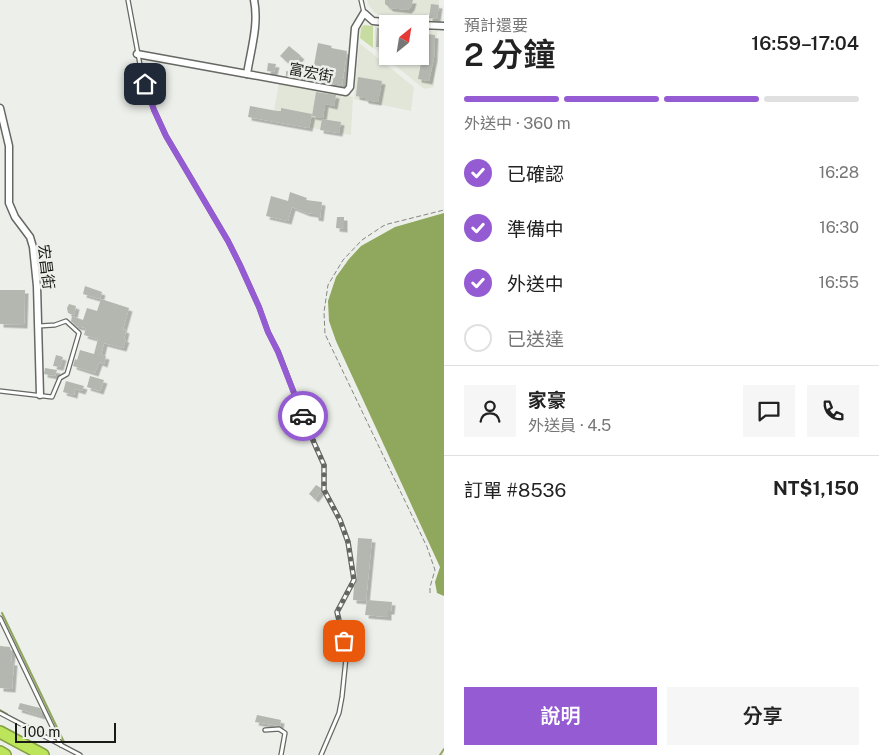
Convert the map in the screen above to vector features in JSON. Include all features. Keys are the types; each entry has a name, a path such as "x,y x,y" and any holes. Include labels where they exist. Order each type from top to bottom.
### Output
{"highway":[{"path":"0,732 43,755"},
{"path":"0,752 5,755"}],"street":[{"path":"137,54 247,74 255,25 256,11 254,0"},
{"path":"364,13 373,21 379,22"},
{"name":"富宏街","path":"247,74 346,92 350,87 356,28 364,13"},
{"path":"429,25 444,26"},
{"name":"宏昌街","path":"0,108 9,146 9,203 15,217 30,237 33,247 39,326 40,395"}],"lane":[{"path":"128,0 137,54 154,110 166,136 228,241 259,307 324,465 324,490 340,520 348,542 354,580 337,612 346,658 342,697 339,713 320,755"},
{"path":"361,0 364,13"},
{"path":"0,391 52,397 60,378 67,374 79,333 66,321 55,325 39,326"},
{"path":"0,618 61,745"},
{"path":"0,713 80,755"},
{"path":"265,730 279,729 285,732 281,755"}],"path":[{"path":"430,593 435,570 427,547 325,334 324,312 328,285 343,260 362,240 388,224 444,210"}],"shaded area":[{"path":"367,0 439,0 438,22 429,21 429,15 379,15 368,4"},
{"path":"364,25 373,26 373,48 360,38 361,28"},
{"path":"375,26 379,26 379,52 374,48"},
{"path":"429,30 437,31 434,87 424,89 395,65 429,65"},
{"path":"359,43 379,59 379,65 386,65 414,87 411,111 354,99"},
{"path":"279,83 353,97 351,135 272,121"},
{"path":"444,213 444,596 437,593 435,582 440,567 336,341 329,321 328,301 336,277 361,246 395,227"}],"building":[{"path":"385,0 413,0 408,10 390,8 385,4"},
{"path":"431,4 439,5 437,19 429,18"},
{"path":"377,28 379,28 379,47 376,47"},
{"path":"429,34 435,35 434,58 429,81 418,79 421,65 429,65"},
{"path":"318,43 347,51 342,86 286,76 286,71 303,75 292,66 313,70"},
{"path":"289,46 301,56 292,66 280,56"},
{"path":"268,63 276,64 274,72 267,71"},
{"path":"358,77 382,81 378,102 356,96"},
{"path":"316,92 336,95 334,106 325,104 323,118 312,116"},
{"path":"250,106 277,111 281,111 281,108 312,114 309,128 248,117"},
{"path":"322,119 341,122 339,133 320,130"},
{"path":"290,192 307,198 306,200 322,202 320,218 315,217 315,214 292,207 288,221 266,216 271,196 288,201"},
{"path":"337,217 344,217 344,229 336,228"},
{"path":"85,286 102,292 100,299 83,294"},
{"path":"0,290 25,290 24,325 0,324"},
{"path":"101,299 129,308 123,329 126,330 124,339 126,339 123,348 104,343 101,355 106,356 104,364 99,362 95,373 73,366 80,350 94,354 98,339 84,335 86,328 76,326 71,321 72,316 83,320 87,308 97,311"},
{"path":"69,304 76,306 74,315 68,313 67,308"},
{"path":"56,355 63,357 60,367 53,366"},
{"path":"45,368 57,370 55,376 44,374"},
{"path":"90,376 104,380 100,391 87,387"},
{"path":"66,381 84,386 82,391 75,389 74,395 63,392"},
{"path":"316,485 321,488 321,491 315,499 309,494"},
{"path":"358,538 372,539 366,601 353,600 354,586 357,580"},
{"path":"367,600 392,602 391,611 388,611 388,617 365,615"},
{"path":"0,646 10,647 12,652 11,662 14,662 12,689 0,688"},
{"path":"20,703 40,708 42,716 18,709"},
{"path":"257,715 281,720 280,726 255,722"}],"waterway":[{"path":"2,613 64,742"},
{"path":"0,710 7,714"},
{"path":"440,755 444,749"}],"way so far":[{"path":"303,416 324,465 324,490 340,520 348,542 354,580 337,612 344,641"}],"route":[{"path":"145,84 166,136 228,241 240,265 278,352 303,416"}]}
